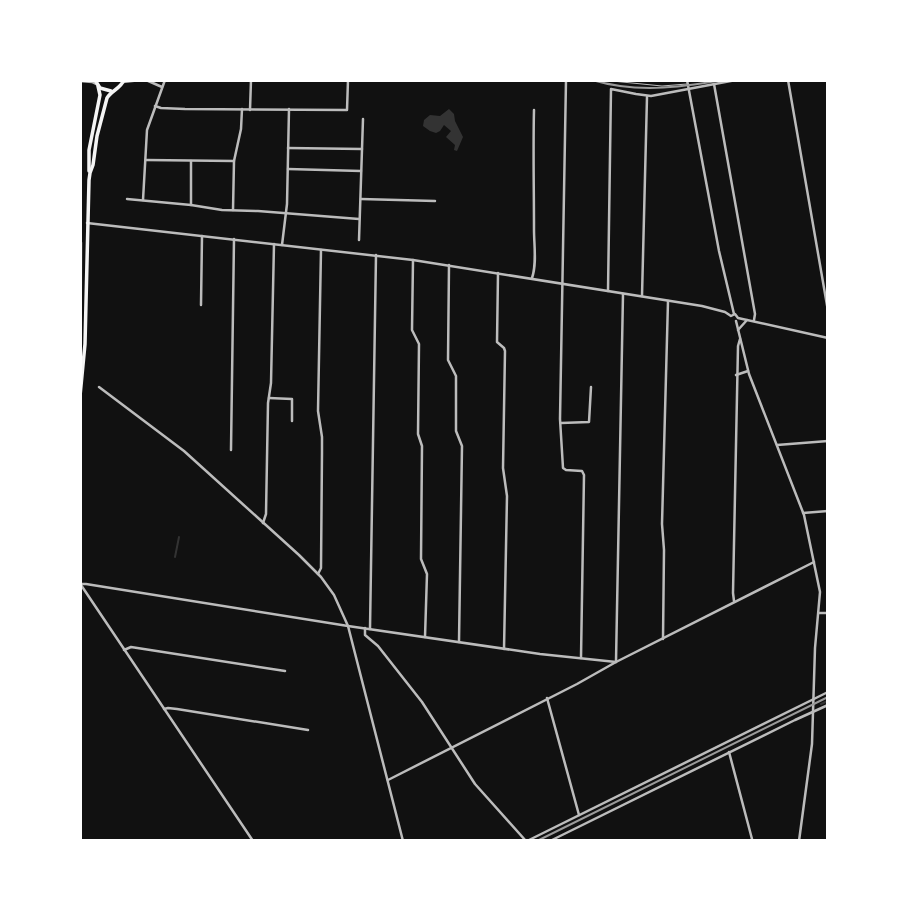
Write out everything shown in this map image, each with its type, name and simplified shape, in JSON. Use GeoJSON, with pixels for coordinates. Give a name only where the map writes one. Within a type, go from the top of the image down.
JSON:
{"type":"FeatureCollection","features":[{"type":"Feature","properties":{"kind":"main road"},"geometry":{"type":"LineString","coordinates":[[90,173],[105,104],[108,96],[124,81]]}},
{"type":"Feature","properties":{"kind":"main road"},"geometry":{"type":"LineString","coordinates":[[96,84],[105,91],[113,91]]}},
{"type":"Feature","properties":{"kind":"main road"},"geometry":{"type":"LineString","coordinates":[[80,396],[85,344],[90,173],[88,164],[100,95],[96,84]]}},
{"type":"Feature","properties":{"kind":"street"},"geometry":{"type":"LineString","coordinates":[[124,81],[144,80],[162,87]]}},
{"type":"Feature","properties":{"kind":"street"},"geometry":{"type":"LineString","coordinates":[[143,200],[147,130],[165,80]]}},
{"type":"Feature","properties":{"kind":"street"},"geometry":{"type":"LineString","coordinates":[[250,110],[251,80]]}},
{"type":"Feature","properties":{"kind":"street"},"geometry":{"type":"LineString","coordinates":[[155,106],[347,110],[348,80]]}},
{"type":"Feature","properties":{"kind":"street"},"geometry":{"type":"LineString","coordinates":[[566,80],[561,423],[563,467],[567,470],[582,471],[584,474],[581,658]]}},
{"type":"Feature","properties":{"kind":"street"},"geometry":{"type":"LineString","coordinates":[[608,291],[611,89],[647,96],[736,80]]}},
{"type":"Feature","properties":{"kind":"street"},"geometry":{"type":"LineString","coordinates":[[788,80],[828,311]]}},
{"type":"Feature","properties":{"kind":"street"},"geometry":{"type":"LineString","coordinates":[[80,81],[96,84]]}},
{"type":"Feature","properties":{"kind":"street"},"geometry":{"type":"LineString","coordinates":[[687,82],[731,320],[754,320],[828,338]]}},
{"type":"Feature","properties":{"kind":"street"},"geometry":{"type":"LineString","coordinates":[[715,84],[754,320]]}},
{"type":"Feature","properties":{"kind":"street"},"geometry":{"type":"LineString","coordinates":[[642,296],[647,96]]}},
{"type":"Feature","properties":{"kind":"street"},"geometry":{"type":"LineString","coordinates":[[233,210],[234,162],[242,109]]}},
{"type":"Feature","properties":{"kind":"street"},"geometry":{"type":"LineString","coordinates":[[282,245],[286,214],[289,109]]}},
{"type":"Feature","properties":{"kind":"street"},"geometry":{"type":"LineString","coordinates":[[532,278],[534,110]]}},
{"type":"Feature","properties":{"kind":"street"},"geometry":{"type":"LineString","coordinates":[[359,240],[363,119]]}},
{"type":"Feature","properties":{"kind":"street"},"geometry":{"type":"LineString","coordinates":[[288,148],[362,149]]}},
{"type":"Feature","properties":{"kind":"street"},"geometry":{"type":"LineString","coordinates":[[145,160],[234,162]]}},
{"type":"Feature","properties":{"kind":"street"},"geometry":{"type":"LineString","coordinates":[[191,161],[191,205]]}},
{"type":"Feature","properties":{"kind":"street"},"geometry":{"type":"LineString","coordinates":[[288,169],[361,171]]}},
{"type":"Feature","properties":{"kind":"street"},"geometry":{"type":"LineString","coordinates":[[360,198],[435,201]]}},
{"type":"Feature","properties":{"kind":"street"},"geometry":{"type":"LineString","coordinates":[[127,199],[222,210],[359,219]]}},
{"type":"Feature","properties":{"kind":"street"},"geometry":{"type":"LineString","coordinates":[[87,223],[449,265],[667,300],[732,315],[737,320],[748,371],[803,513],[820,593],[815,648],[813,744],[799,841]]}},
{"type":"Feature","properties":{"kind":"street"},"geometry":{"type":"LineString","coordinates":[[201,305],[202,236]]}},
{"type":"Feature","properties":{"kind":"street"},"geometry":{"type":"LineString","coordinates":[[231,450],[233,239]]}},
{"type":"Feature","properties":{"kind":"street"},"geometry":{"type":"LineString","coordinates":[[263,523],[266,514],[274,244]]}},
{"type":"Feature","properties":{"kind":"street"},"geometry":{"type":"LineString","coordinates":[[318,573],[321,566],[322,439],[318,415],[321,249]]}},
{"type":"Feature","properties":{"kind":"street"},"geometry":{"type":"LineString","coordinates":[[370,629],[376,255]]}},
{"type":"Feature","properties":{"kind":"street"},"geometry":{"type":"LineString","coordinates":[[413,260],[412,330],[419,343],[418,435],[422,446],[421,559],[427,574],[425,637]]}},
{"type":"Feature","properties":{"kind":"street"},"geometry":{"type":"LineString","coordinates":[[449,265],[448,360],[456,374],[456,431],[462,445],[459,642]]}},
{"type":"Feature","properties":{"kind":"street"},"geometry":{"type":"LineString","coordinates":[[498,273],[497,342],[505,351],[503,465],[507,494],[504,649]]}},
{"type":"Feature","properties":{"kind":"street"},"geometry":{"type":"LineString","coordinates":[[616,662],[623,293]]}},
{"type":"Feature","properties":{"kind":"street"},"geometry":{"type":"LineString","coordinates":[[663,639],[662,524],[667,300]]}},
{"type":"Feature","properties":{"kind":"street"},"geometry":{"type":"LineString","coordinates":[[738,330],[748,319]]}},
{"type":"Feature","properties":{"kind":"street"},"geometry":{"type":"LineString","coordinates":[[735,602],[736,375],[740,339]]}},
{"type":"Feature","properties":{"kind":"street"},"geometry":{"type":"LineString","coordinates":[[736,375],[748,371]]}},
{"type":"Feature","properties":{"kind":"street"},"geometry":{"type":"LineString","coordinates":[[99,387],[181,449],[318,573],[337,599],[348,626],[403,841]]}},
{"type":"Feature","properties":{"kind":"street"},"geometry":{"type":"LineString","coordinates":[[561,423],[589,422],[591,387]]}},
{"type":"Feature","properties":{"kind":"street"},"geometry":{"type":"LineString","coordinates":[[269,398],[292,399],[292,421]]}},
{"type":"Feature","properties":{"kind":"street"},"geometry":{"type":"LineString","coordinates":[[777,445],[828,441]]}},
{"type":"Feature","properties":{"kind":"street"},"geometry":{"type":"LineString","coordinates":[[803,513],[828,511]]}},
{"type":"Feature","properties":{"kind":"street"},"geometry":{"type":"LineString","coordinates":[[388,780],[814,562]]}},
{"type":"Feature","properties":{"kind":"street"},"geometry":{"type":"LineString","coordinates":[[81,584],[504,649],[616,662]]}},
{"type":"Feature","properties":{"kind":"street"},"geometry":{"type":"LineString","coordinates":[[81,584],[253,841]]}},
{"type":"Feature","properties":{"kind":"street"},"geometry":{"type":"LineString","coordinates":[[819,613],[828,613]]}},
{"type":"Feature","properties":{"kind":"street"},"geometry":{"type":"LineString","coordinates":[[365,628],[365,635],[378,646],[416,695],[475,784],[526,841],[828,692]]}},
{"type":"Feature","properties":{"kind":"street"},"geometry":{"type":"LineString","coordinates":[[124,650],[131,647],[285,671]]}},
{"type":"Feature","properties":{"kind":"street"},"geometry":{"type":"LineString","coordinates":[[547,698],[579,815]]}},
{"type":"Feature","properties":{"kind":"street"},"geometry":{"type":"LineString","coordinates":[[550,841],[828,705]]}},
{"type":"Feature","properties":{"kind":"street"},"geometry":{"type":"LineString","coordinates":[[164,709],[308,730]]}},
{"type":"Feature","properties":{"kind":"street"},"geometry":{"type":"LineString","coordinates":[[729,752],[752,839]]}},
{"type":"Feature","properties":{"kind":"lane"},"geometry":{"type":"LineString","coordinates":[[602,80],[657,86],[687,82]]}},
{"type":"Feature","properties":{"kind":"shaded area"},"geometry":{"type":"Polygon","coordinates":[[[449,109],[454,114],[463,137],[457,151],[454,150],[455,145],[446,137],[451,131],[444,125],[436,133],[423,126],[424,120],[430,115],[440,116],[449,109]]]}},
{"type":"Feature","properties":{"kind":"waterway"},"geometry":{"type":"LineString","coordinates":[[80,347],[82,243]]}},
{"type":"Feature","properties":{"kind":"waterway"},"geometry":{"type":"LineString","coordinates":[[175,557],[179,537]]}},
{"type":"Feature","properties":{"kind":"waterway"},"geometry":{"type":"LineString","coordinates":[[821,704],[828,701]]}},
{"type":"Feature","properties":{"kind":"railway"},"geometry":{"type":"LineString","coordinates":[[592,80],[641,88],[722,80]]}},
{"type":"Feature","properties":{"kind":"railway"},"geometry":{"type":"LineString","coordinates":[[537,841],[828,697]]}}]}
